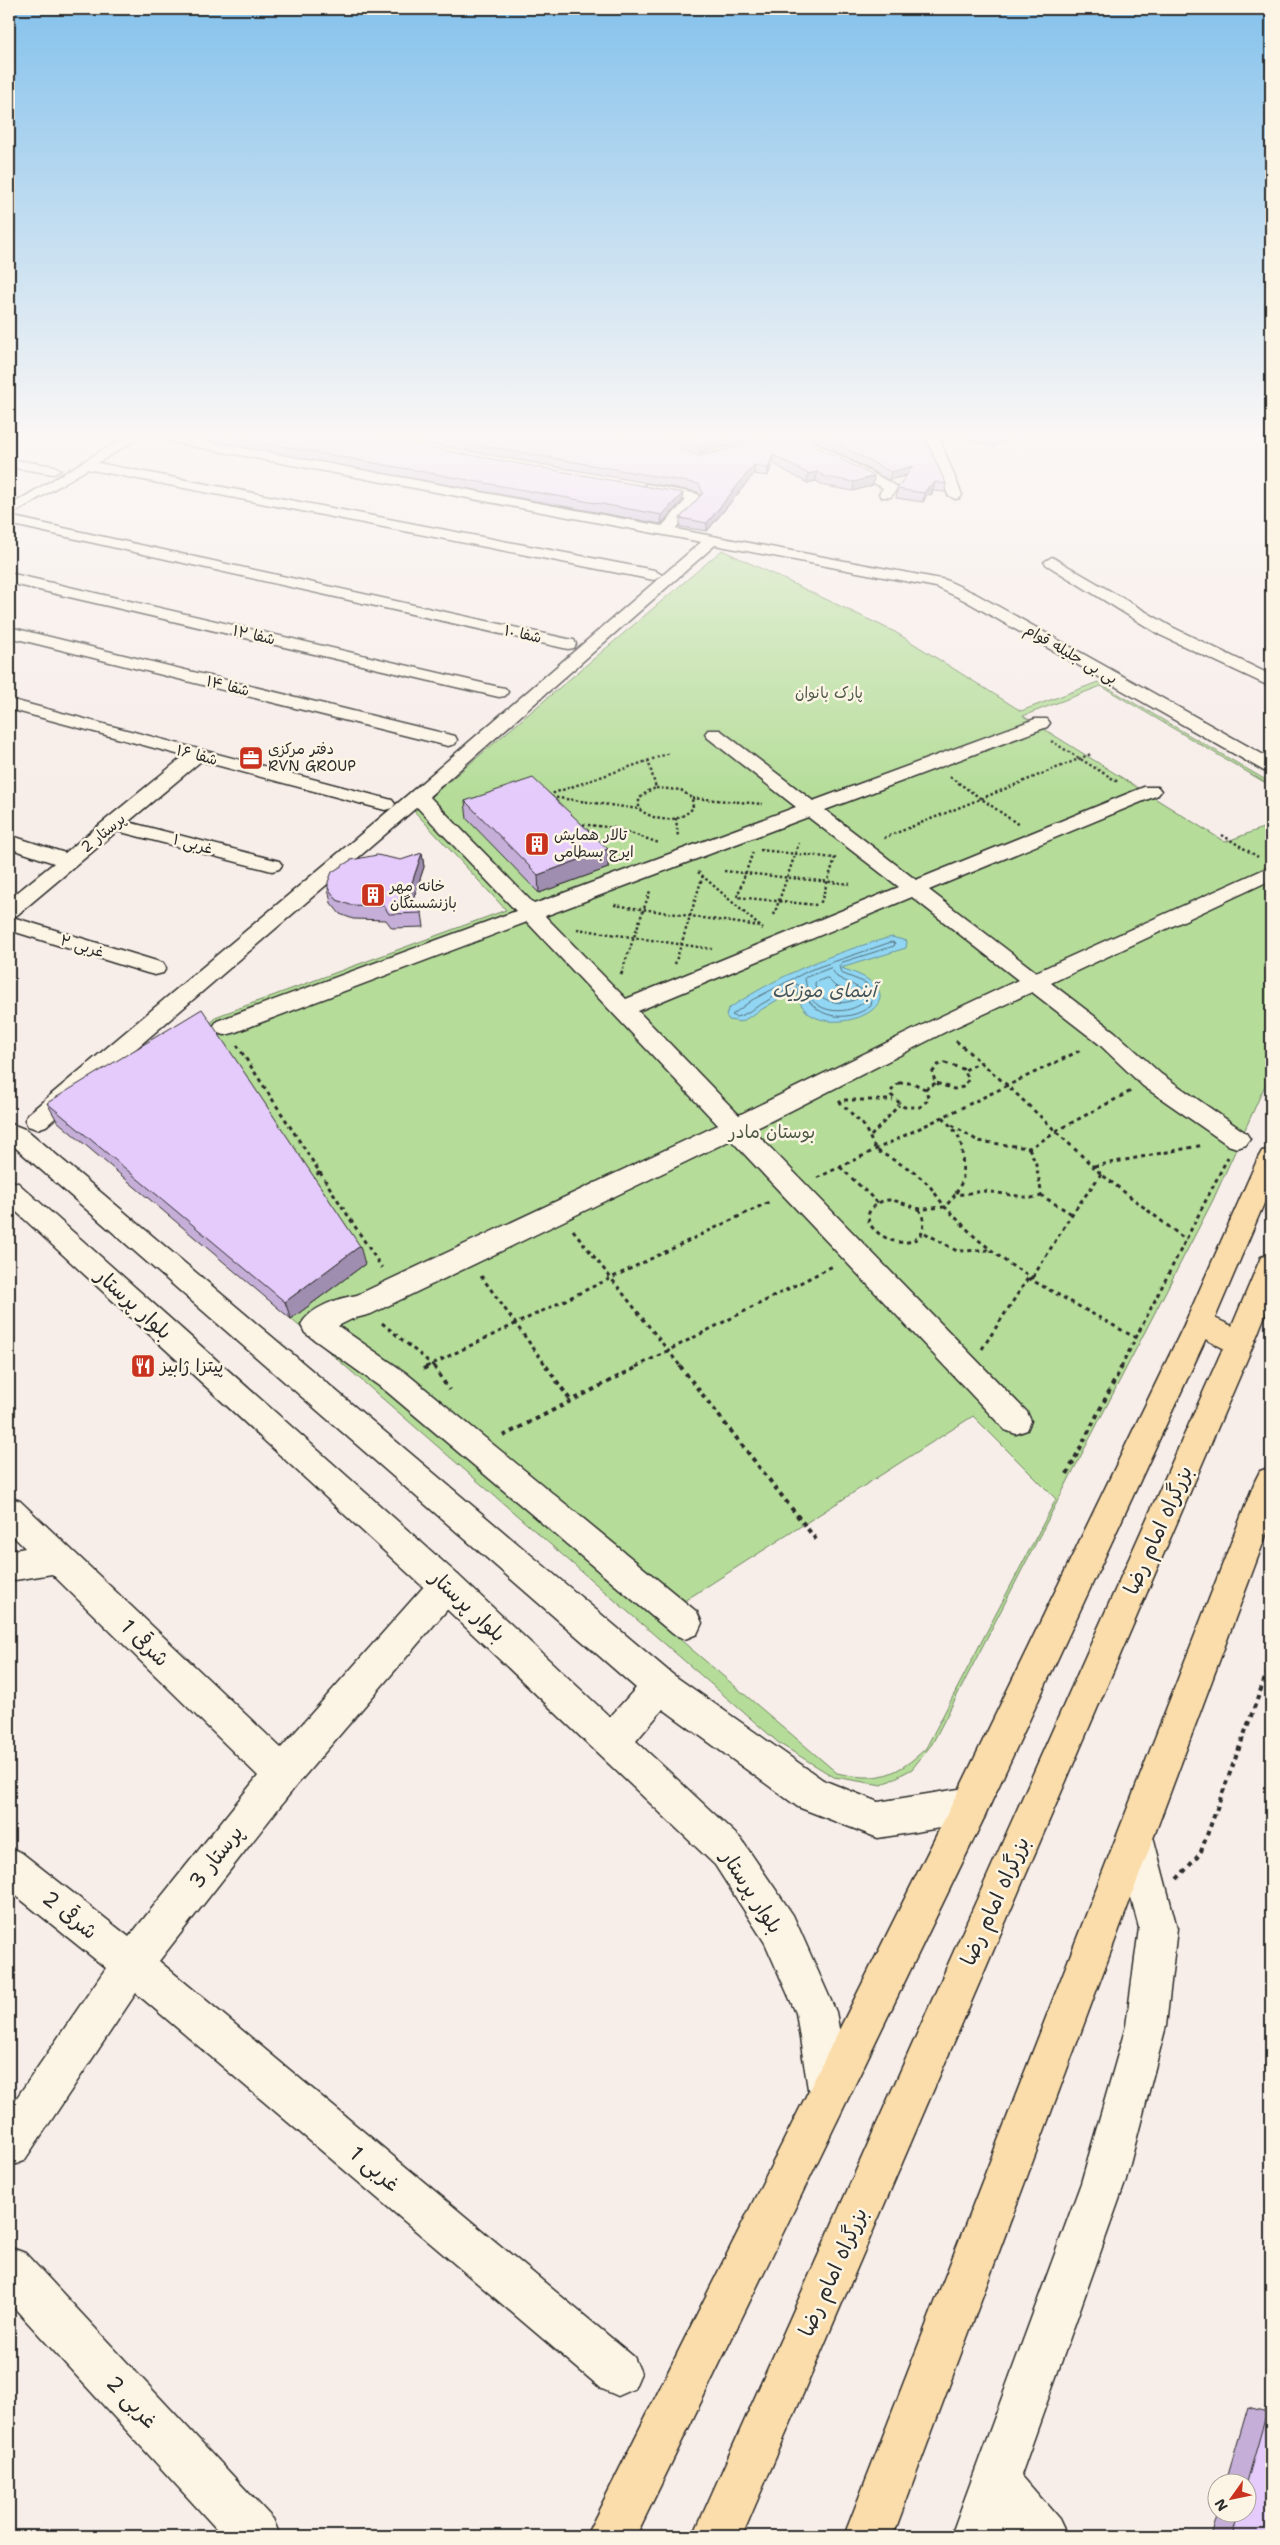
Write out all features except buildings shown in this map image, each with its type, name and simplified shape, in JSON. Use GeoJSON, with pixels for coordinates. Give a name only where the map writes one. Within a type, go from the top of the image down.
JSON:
{"type":"FeatureCollection","features":[{"type":"Feature","properties":{"kind":"main road"},"geometry":{"type":"LineString","coordinates":[[610,2536],[829,2089],[971,1806],[1199,1323],[1271,1158]]}},
{"type":"Feature","properties":{"kind":"main road","name":"بزرگراه امام رضا"},"geometry":{"type":"LineString","coordinates":[[717,2536],[1240,1342],[1271,1265]]}},
{"type":"Feature","properties":{"kind":"main road"},"geometry":{"type":"LineString","coordinates":[[1199,1323],[1240,1342]]}},
{"type":"Feature","properties":{"kind":"main road"},"geometry":{"type":"LineString","coordinates":[[868,2536],[1271,1481]]}},
{"type":"Feature","properties":{"kind":"street","name":"شفا ۱۰"},"geometry":{"type":"LineString","coordinates":[[175,557],[568,644]]}},
{"type":"Feature","properties":{"kind":"street"},"geometry":{"type":"LineString","coordinates":[[560,557],[654,575]]}},
{"type":"Feature","properties":{"kind":"street"},"geometry":{"type":"LineString","coordinates":[[37,1120],[418,796],[693,557]]}},
{"type":"Feature","properties":{"kind":"street","name":"بی بی جلیله قوام"},"geometry":{"type":"LineString","coordinates":[[799,557],[940,584],[979,602],[1271,768]]}},
{"type":"Feature","properties":{"kind":"street"},"geometry":{"type":"LineString","coordinates":[[1052,562],[1166,630],[1271,682]]}},
{"type":"Feature","properties":{"kind":"street","name":"شفا ۱۲"},"geometry":{"type":"LineString","coordinates":[[9,578],[499,692]]}},
{"type":"Feature","properties":{"kind":"street","name":"شفا ۱۴"},"geometry":{"type":"LineString","coordinates":[[9,632],[448,740]]}},
{"type":"Feature","properties":{"kind":"street","name":"شفا ۱۶"},"geometry":{"type":"LineString","coordinates":[[9,704],[385,804]]}},
{"type":"Feature","properties":{"kind":"street"},"geometry":{"type":"LineString","coordinates":[[225,1027],[535,918],[569,899],[1035,725]]}},
{"type":"Feature","properties":{"kind":"street"},"geometry":{"type":"LineString","coordinates":[[714,734],[1107,1038],[1152,1080],[1237,1139]]}},
{"type":"Feature","properties":{"kind":"street","name":"پرستار 2"},"geometry":{"type":"LineString","coordinates":[[9,910],[197,755]]}},
{"type":"Feature","properties":{"kind":"street"},"geometry":{"type":"LineString","coordinates":[[617,1004],[666,991],[1145,794]]}},
{"type":"Feature","properties":{"kind":"street"},"geometry":{"type":"LineString","coordinates":[[418,796],[1016,1421]]}},
{"type":"Feature","properties":{"kind":"street","name":"۱ غربی"},"geometry":{"type":"LineString","coordinates":[[114,824],[272,865]]}},
{"type":"Feature","properties":{"kind":"street"},"geometry":{"type":"LineString","coordinates":[[9,841],[69,861]]}},
{"type":"Feature","properties":{"kind":"street"},"geometry":{"type":"LineString","coordinates":[[685,1623],[396,1382],[315,1325],[347,1308],[361,1306],[465,1254],[735,1127],[939,1026],[1035,982],[1267,866]]}},
{"type":"Feature","properties":{"kind":"street","name":"۲ غربی"},"geometry":{"type":"LineString","coordinates":[[9,923],[155,968]]}},
{"type":"Feature","properties":{"kind":"street"},"geometry":{"type":"LineString","coordinates":[[9,1132],[18,1136],[660,1686],[811,1794],[878,1820],[971,1806]]}},
{"type":"Feature","properties":{"kind":"street","name":"بلوار پرستار"},"geometry":{"type":"LineString","coordinates":[[9,1190],[446,1586],[613,1741],[728,1852],[778,1930],[816,2012],[829,2089]]}},
{"type":"Feature","properties":{"kind":"street","name":"شرقی 1"},"geometry":{"type":"LineString","coordinates":[[9,1511],[282,1774]]}},
{"type":"Feature","properties":{"kind":"street"},"geometry":{"type":"LineString","coordinates":[[9,1566],[57,1558]]}},
{"type":"Feature","properties":{"kind":"street","name":"پرستار 3"},"geometry":{"type":"LineString","coordinates":[[9,2146],[132,1964],[282,1774],[446,1586]]}},
{"type":"Feature","properties":{"kind":"street"},"geometry":{"type":"LineString","coordinates":[[613,1741],[660,1686]]}},
{"type":"Feature","properties":{"kind":"street"},"geometry":{"type":"LineString","coordinates":[[975,2536],[1103,2183],[1146,2026],[1158,1928],[1134,1840]]}},
{"type":"Feature","properties":{"kind":"street","name":"شرقی 2"},"geometry":{"type":"LineString","coordinates":[[9,1866],[132,1964]]}},
{"type":"Feature","properties":{"kind":"street","name":"غربی 1"},"geometry":{"type":"LineString","coordinates":[[132,1964],[618,2373]]}},
{"type":"Feature","properties":{"kind":"street","name":"غربی 2"},"geometry":{"type":"LineString","coordinates":[[9,2268],[256,2536]]}},
{"type":"Feature","properties":{"kind":"street"},"geometry":{"type":"LineString","coordinates":[[994,2480],[1042,2536]]}},
{"type":"Feature","properties":{"kind":"path"},"geometry":{"type":"LineString","coordinates":[[1035,725],[1080,758],[1145,794]]}},
{"type":"Feature","properties":{"kind":"path"},"geometry":{"type":"LineString","coordinates":[[670,753],[545,796],[639,808],[650,816],[676,818],[684,816],[693,808],[692,798]]}},
{"type":"Feature","properties":{"kind":"path"},"geometry":{"type":"LineString","coordinates":[[737,897],[754,850],[835,858],[1091,754]]}},
{"type":"Feature","properties":{"kind":"path"},"geometry":{"type":"LineString","coordinates":[[648,760],[656,788]]}},
{"type":"Feature","properties":{"kind":"path"},"geometry":{"type":"LineString","coordinates":[[931,764],[1038,838]]}},
{"type":"Feature","properties":{"kind":"path"},"geometry":{"type":"LineString","coordinates":[[639,808],[638,799],[648,791],[656,788],[673,788],[681,790],[692,798],[811,808]]}},
{"type":"Feature","properties":{"kind":"path"},"geometry":{"type":"LineString","coordinates":[[577,824],[601,825],[631,832],[658,842],[681,857],[703,875],[780,944]]}},
{"type":"Feature","properties":{"kind":"path"},"geometry":{"type":"LineString","coordinates":[[1222,835],[1267,866]]}},
{"type":"Feature","properties":{"kind":"path"},"geometry":{"type":"LineString","coordinates":[[774,914],[799,843]]}},
{"type":"Feature","properties":{"kind":"path"},"geometry":{"type":"LineString","coordinates":[[730,900],[737,897],[820,905],[835,858]]}},
{"type":"Feature","properties":{"kind":"path"},"geometry":{"type":"LineString","coordinates":[[617,1004],[634,937],[659,865]]}},
{"type":"Feature","properties":{"kind":"path"},"geometry":{"type":"LineString","coordinates":[[724,871],[850,884]]}},
{"type":"Feature","properties":{"kind":"path"},"geometry":{"type":"LineString","coordinates":[[666,991],[703,875]]}},
{"type":"Feature","properties":{"kind":"path"},"geometry":{"type":"LineString","coordinates":[[569,899],[760,926]]}},
{"type":"Feature","properties":{"kind":"path"},"geometry":{"type":"LineString","coordinates":[[535,918],[634,937],[754,955]]}},
{"type":"Feature","properties":{"kind":"path"},"geometry":{"type":"LineString","coordinates":[[939,1026],[1008,1086],[1101,1174],[1186,1240]]}},
{"type":"Feature","properties":{"kind":"path"},"geometry":{"type":"LineString","coordinates":[[225,1027],[396,1289]]}},
{"type":"Feature","properties":{"kind":"path"},"geometry":{"type":"LineString","coordinates":[[396,1382],[1107,1038]]}},
{"type":"Feature","properties":{"kind":"path"},"geometry":{"type":"LineString","coordinates":[[965,1070],[981,1062]]}},
{"type":"Feature","properties":{"kind":"path"},"geometry":{"type":"LineString","coordinates":[[952,1064],[965,1070],[969,1079],[963,1087],[949,1089],[936,1083],[932,1073],[938,1065],[952,1064]]}},
{"type":"Feature","properties":{"kind":"path"},"geometry":{"type":"LineString","coordinates":[[952,1125],[978,1141],[1029,1148],[1152,1080]]}},
{"type":"Feature","properties":{"kind":"path"},"geometry":{"type":"LineString","coordinates":[[925,1088],[929,1099],[921,1107],[906,1108],[893,1100],[891,1091],[899,1083],[913,1083],[925,1088],[936,1083]]}},
{"type":"Feature","properties":{"kind":"path"},"geometry":{"type":"LineString","coordinates":[[893,1100],[838,1100],[857,1116],[871,1136],[876,1150],[913,1171],[929,1185],[945,1207],[990,1250],[1031,1278],[1136,1338]]}},
{"type":"Feature","properties":{"kind":"path"},"geometry":{"type":"LineString","coordinates":[[871,1136],[899,1105]]}},
{"type":"Feature","properties":{"kind":"path"},"geometry":{"type":"LineString","coordinates":[[919,1209],[945,1207],[963,1180],[961,1170],[964,1150],[960,1136],[944,1117]]}},
{"type":"Feature","properties":{"kind":"path"},"geometry":{"type":"LineString","coordinates":[[1094,1166],[1237,1139]]}},
{"type":"Feature","properties":{"kind":"path"},"geometry":{"type":"LineString","coordinates":[[1067,1474],[1237,1139]]}},
{"type":"Feature","properties":{"kind":"path"},"geometry":{"type":"LineString","coordinates":[[1029,1148],[1036,1164],[1042,1196]]}},
{"type":"Feature","properties":{"kind":"path"},"geometry":{"type":"LineString","coordinates":[[840,1167],[878,1203]]}},
{"type":"Feature","properties":{"kind":"path"},"geometry":{"type":"LineString","coordinates":[[309,1179],[320,1172]]}},
{"type":"Feature","properties":{"kind":"path"},"geometry":{"type":"LineString","coordinates":[[968,1370],[1072,1214],[1101,1174]]}},
{"type":"Feature","properties":{"kind":"path"},"geometry":{"type":"LineString","coordinates":[[954,1195],[985,1190],[1031,1198],[1042,1196],[1072,1214]]}},
{"type":"Feature","properties":{"kind":"path"},"geometry":{"type":"LineString","coordinates":[[888,1200],[899,1200],[919,1209],[925,1216],[927,1225],[924,1233],[918,1240],[908,1243],[885,1240],[870,1226],[869,1217],[872,1209],[878,1203],[888,1200]]}},
{"type":"Feature","properties":{"kind":"path"},"geometry":{"type":"LineString","coordinates":[[558,1211],[818,1542]]}},
{"type":"Feature","properties":{"kind":"path"},"geometry":{"type":"LineString","coordinates":[[924,1233],[957,1251],[990,1250]]}},
{"type":"Feature","properties":{"kind":"path"},"geometry":{"type":"LineString","coordinates":[[465,1254],[571,1401]]}},
{"type":"Feature","properties":{"kind":"path"},"geometry":{"type":"LineString","coordinates":[[476,1450],[856,1254]]}},
{"type":"Feature","properties":{"kind":"path"},"geometry":{"type":"LineString","coordinates":[[361,1306],[433,1364],[454,1396]]}},
{"type":"Feature","properties":{"kind":"path"},"geometry":{"type":"LineString","coordinates":[[1152,1908],[1200,1854],[1271,1662]]}},
{"type":"Feature","properties":{"kind":"green space","name":"بوستان مادر"},"geometry":{"type":"Polygon","coordinates":[[[714,557],[736,557],[895,632],[1021,711],[1098,682],[1271,783],[1271,786],[1101,686],[1023,716],[1225,842],[1271,825],[1271,1072],[1213,1200],[932,1744],[912,1769],[882,1785],[834,1777],[780,1744],[291,1319],[364,1264],[209,1027],[215,1017],[506,910],[414,811],[714,557]],[[973,1416],[656,1619],[837,1773],[864,1777],[885,1775],[905,1765],[926,1748],[1056,1499],[973,1416]]]}},
{"type":"Feature","properties":{"kind":"water","name":"آبنمای موزیک"},"geometry":{"type":"Polygon","coordinates":[[[892,937],[907,941],[906,948],[841,968],[870,981],[880,995],[875,1007],[860,1017],[840,1021],[820,1019],[804,1009],[797,988],[741,1022],[729,1020],[726,1016],[728,1009],[787,975],[828,957],[892,937]]]}},
{"type":"Feature","properties":{"kind":"place","name":"دفتر مرکزی RVN GROUP"},"geometry":{"type":"Point","coordinates":[251,758]}},
{"type":"Feature","properties":{"kind":"place","name":"تالار همایش ایرج بسطامی"},"geometry":{"type":"Point","coordinates":[537,844]}},
{"type":"Feature","properties":{"kind":"place","name":"خانه مهر بازنشستگان"},"geometry":{"type":"Point","coordinates":[373,895]}},
{"type":"Feature","properties":{"kind":"place","name":"پیتزا ژابیز"},"geometry":{"type":"Point","coordinates":[143,1366]}},
{"type":"Feature","properties":{"kind":"park label","name":"پارک بانوان"},"geometry":{"type":"Point","coordinates":[829,693]}}]}
